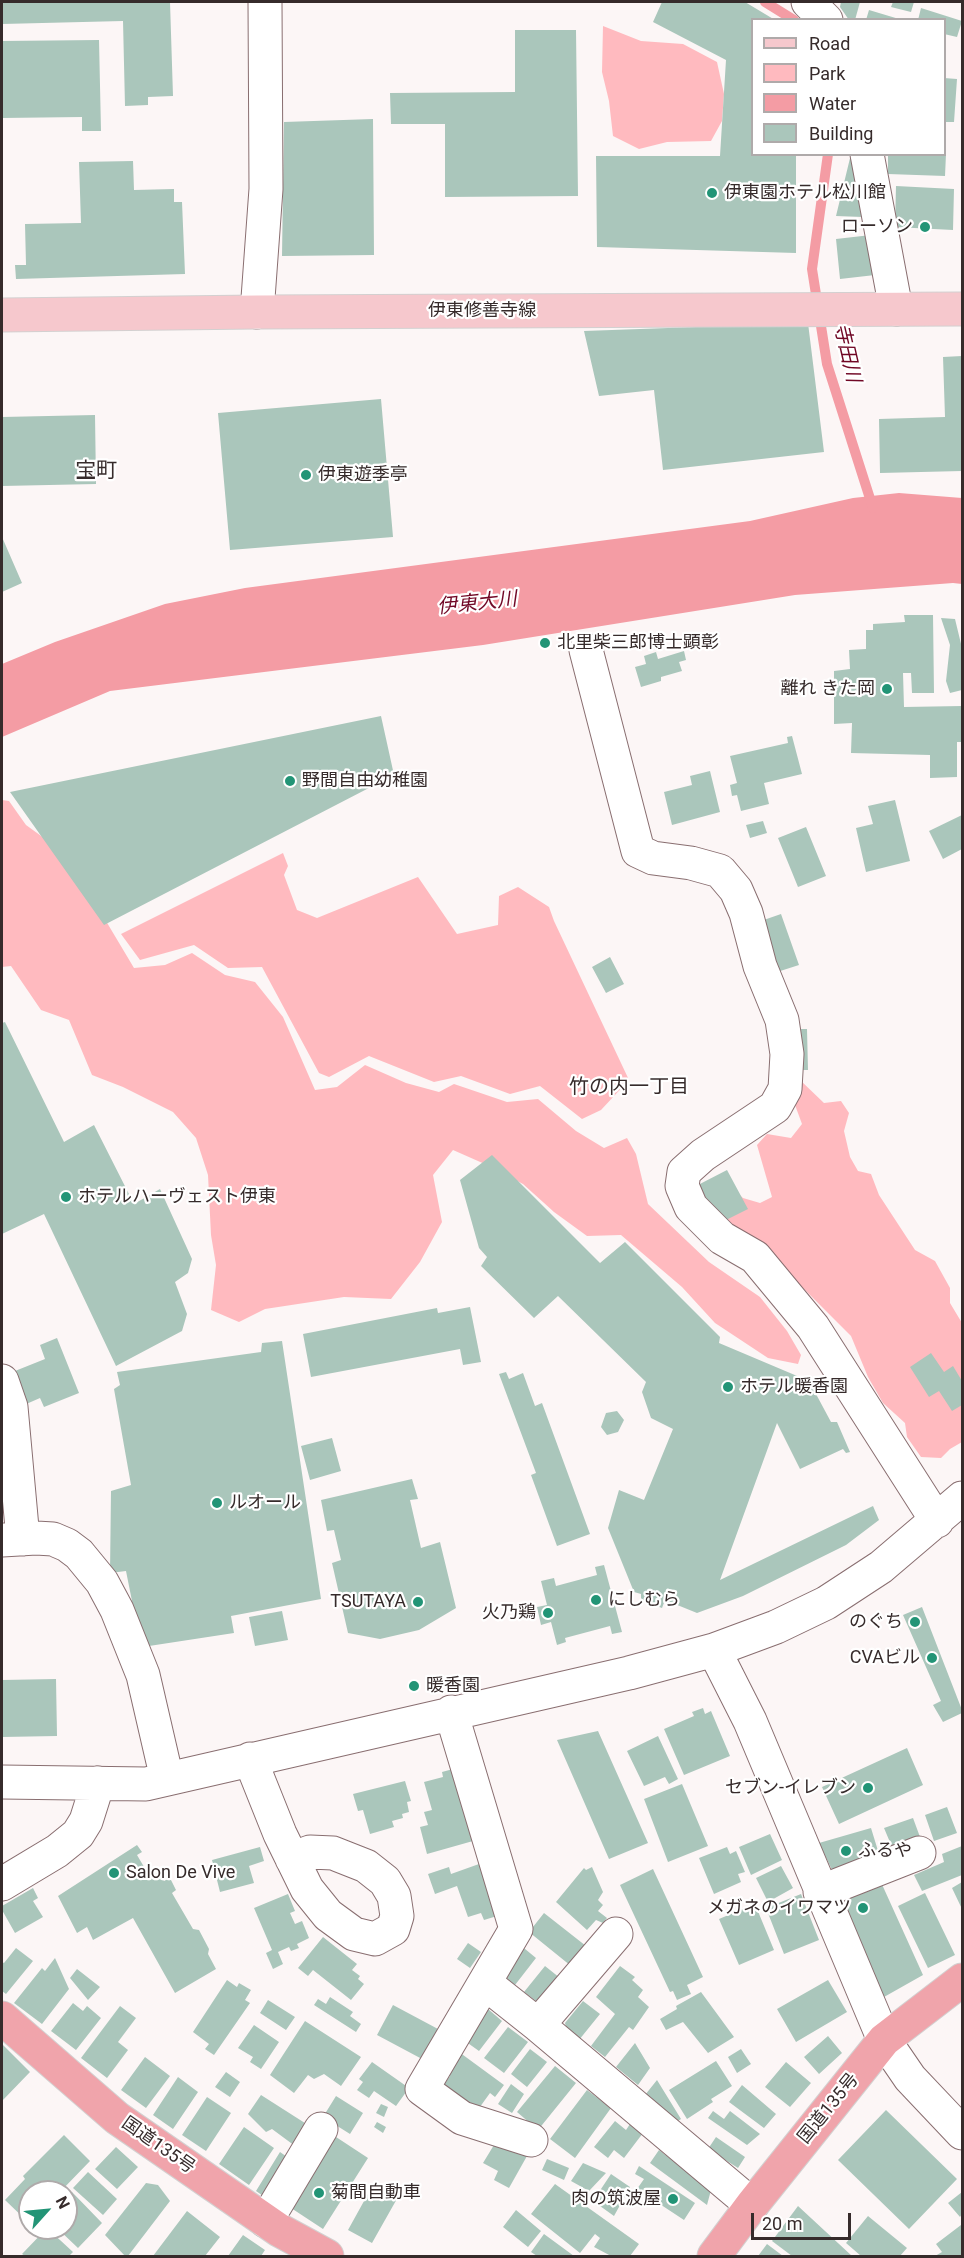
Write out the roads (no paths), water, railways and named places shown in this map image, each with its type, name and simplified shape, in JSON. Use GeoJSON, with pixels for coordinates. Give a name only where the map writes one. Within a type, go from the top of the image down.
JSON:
{"type":"FeatureCollection","features":[{"type":"Feature","properties":{"kind":"highway","name":"国道135号"},"geometry":{"type":"LineString","coordinates":[[714,2256],[884,2040],[963,1980]]}},
{"type":"Feature","properties":{"kind":"highway","name":"国道135号"},"geometry":{"type":"LineString","coordinates":[[2,2018],[117,2118],[266,2221],[327,2256]]}},
{"type":"Feature","properties":{"kind":"main road","name":"伊東修善寺線"},"geometry":{"type":"LineString","coordinates":[[2,315],[963,309]]}},
{"type":"Feature","properties":{"kind":"street"},"geometry":{"type":"LineString","coordinates":[[257,312],[266,189],[265,2]]}},
{"type":"Feature","properties":{"kind":"street"},"geometry":{"type":"LineString","coordinates":[[808,2],[824,18]]}},
{"type":"Feature","properties":{"kind":"street"},"geometry":{"type":"LineString","coordinates":[[867,156],[896,309]]}},
{"type":"Feature","properties":{"kind":"street"},"geometry":{"type":"LineString","coordinates":[[586,650],[638,851],[653,858],[691,863],[720,871],[736,890],[746,913],[760,966],[782,1020],[787,1054],[785,1089],[774,1107],[703,1155],[684,1172],[682,1186],[691,1207],[722,1238],[755,1257],[806,1319],[937,1521]]}},
{"type":"Feature","properties":{"kind":"street"},"geometry":{"type":"LineString","coordinates":[[2,1381],[11,1407],[12,1540],[53,1539],[67,1545],[79,1554],[102,1582],[117,1610],[143,1675],[167,1779]]}},
{"type":"Feature","properties":{"kind":"street"},"geometry":{"type":"LineString","coordinates":[[2,1782],[146,1784],[618,1675],[714,1650],[776,1627],[826,1603],[881,1567],[963,1498]]}},
{"type":"Feature","properties":{"kind":"street"},"geometry":{"type":"LineString","coordinates":[[714,1650],[750,1721],[884,2040],[910,2078],[963,2133]]}},
{"type":"Feature","properties":{"kind":"street"},"geometry":{"type":"LineString","coordinates":[[451,1712],[516,1929],[422,2089],[462,2118],[531,2140]]}},
{"type":"Feature","properties":{"kind":"street"},"geometry":{"type":"LineString","coordinates":[[250,1759],[292,1858]]}},
{"type":"Feature","properties":{"kind":"street"},"geometry":{"type":"LineString","coordinates":[[2,1884],[57,1851],[78,1834],[86,1821],[98,1783]]}},
{"type":"Feature","properties":{"kind":"street"},"geometry":{"type":"LineString","coordinates":[[820,1892],[919,1853]]}},
{"type":"Feature","properties":{"kind":"street"},"geometry":{"type":"LineString","coordinates":[[538,2025],[616,1934]]}},
{"type":"Feature","properties":{"kind":"street"},"geometry":{"type":"LineString","coordinates":[[485,1983],[752,2205]]}},
{"type":"Feature","properties":{"kind":"street"},"geometry":{"type":"LineString","coordinates":[[266,2221],[321,2129]]}},
{"type":"Feature","properties":{"kind":"water","name":"伊東大川"},"geometry":{"type":"Polygon","coordinates":[[[899,493],[962,498],[962,584],[795,595],[483,645],[110,691],[2,737],[2,664],[55,642],[165,604],[245,588],[750,521],[853,498],[899,493]]]}},
{"type":"Feature","properties":{"kind":"waterway","name":"寺田川"},"geometry":{"type":"LineString","coordinates":[[765,2],[791,18]]}},
{"type":"Feature","properties":{"kind":"waterway","name":"寺田川"},"geometry":{"type":"LineString","coordinates":[[828,156],[812,269],[827,364],[873,508]]}},
{"type":"Feature","properties":{"kind":"place","name":"伊東園ホテル松川館"},"geometry":{"type":"Point","coordinates":[712,193]}},
{"type":"Feature","properties":{"kind":"place","name":"ローソン"},"geometry":{"type":"Point","coordinates":[925,227]}},
{"type":"Feature","properties":{"kind":"place","name":"伊東遊季亭"},"geometry":{"type":"Point","coordinates":[306,475]}},
{"type":"Feature","properties":{"kind":"place","name":"北里柴三郎博士顕彰"},"geometry":{"type":"Point","coordinates":[545,643]}},
{"type":"Feature","properties":{"kind":"place","name":"離れ きた岡"},"geometry":{"type":"Point","coordinates":[887,689]}},
{"type":"Feature","properties":{"kind":"place","name":"野間自由幼稚園"},"geometry":{"type":"Point","coordinates":[290,781]}},
{"type":"Feature","properties":{"kind":"place","name":"ホテルハーヴェスト伊東"},"geometry":{"type":"Point","coordinates":[66,1197]}},
{"type":"Feature","properties":{"kind":"place","name":"ホテル暖香園"},"geometry":{"type":"Point","coordinates":[728,1387]}},
{"type":"Feature","properties":{"kind":"place","name":"ルオール"},"geometry":{"type":"Point","coordinates":[217,1503]}},
{"type":"Feature","properties":{"kind":"place","name":"にしむら"},"geometry":{"type":"Point","coordinates":[596,1600]}},
{"type":"Feature","properties":{"kind":"place","name":"TSUTAYA"},"geometry":{"type":"Point","coordinates":[418,1602]}},
{"type":"Feature","properties":{"kind":"place","name":"火乃鶏"},"geometry":{"type":"Point","coordinates":[548,1613]}},
{"type":"Feature","properties":{"kind":"place","name":"のぐち"},"geometry":{"type":"Point","coordinates":[915,1622]}},
{"type":"Feature","properties":{"kind":"place","name":"CVAビル"},"geometry":{"type":"Point","coordinates":[932,1658]}},
{"type":"Feature","properties":{"kind":"place","name":"暖香園"},"geometry":{"type":"Point","coordinates":[414,1686]}},
{"type":"Feature","properties":{"kind":"place","name":"セブン-イレブン"},"geometry":{"type":"Point","coordinates":[868,1788]}},
{"type":"Feature","properties":{"kind":"place","name":"ふるや"},"geometry":{"type":"Point","coordinates":[846,1851]}},
{"type":"Feature","properties":{"kind":"place","name":"Salon De Vive"},"geometry":{"type":"Point","coordinates":[114,1873]}},
{"type":"Feature","properties":{"kind":"place","name":"メガネのイワマツ"},"geometry":{"type":"Point","coordinates":[863,1908]}},
{"type":"Feature","properties":{"kind":"place","name":"菊間自動車"},"geometry":{"type":"Point","coordinates":[319,2193]}},
{"type":"Feature","properties":{"kind":"place","name":"肉の筑波屋"},"geometry":{"type":"Point","coordinates":[673,2199]}},
{"type":"Feature","properties":{"kind":"district","name":"宝町"},"geometry":{"type":"Point","coordinates":[96,472]}},
{"type":"Feature","properties":{"kind":"district","name":"竹の内一丁目"},"geometry":{"type":"Point","coordinates":[629,1088]}}]}
